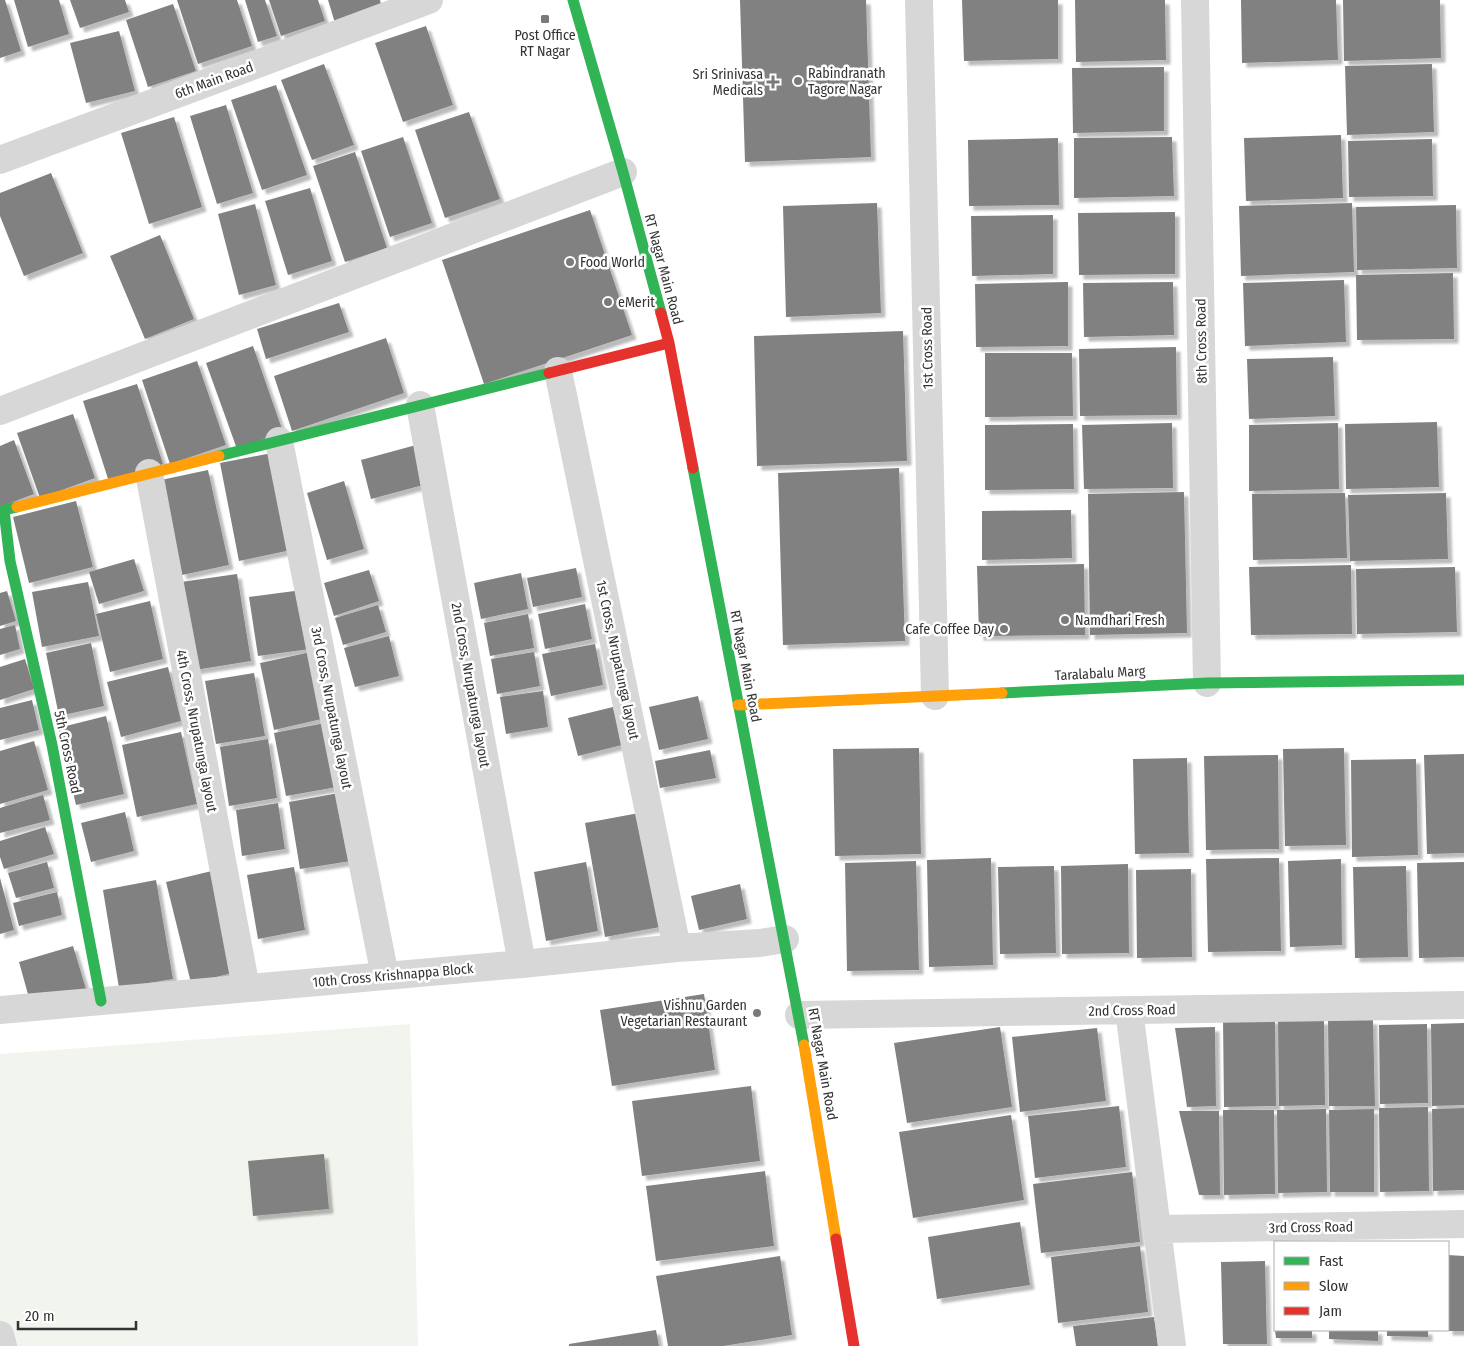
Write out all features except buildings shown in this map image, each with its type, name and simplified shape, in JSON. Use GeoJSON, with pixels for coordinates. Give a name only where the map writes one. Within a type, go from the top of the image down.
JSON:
{"type":"FeatureCollection","features":[{"type":"Feature","properties":{"kind":"street","name":"6th Main Road"},"geometry":{"type":"LineString","coordinates":[[0,160],[429,0]]}},
{"type":"Feature","properties":{"kind":"street","name":"RT Nagar Main Road"},"geometry":{"type":"LineString","coordinates":[[573,0],[623,172],[669,343],[738,705],[800,1015],[854,1346]]}},
{"type":"Feature","properties":{"kind":"street","name":"1st Cross Road"},"geometry":{"type":"LineString","coordinates":[[919,0],[936,696]]}},
{"type":"Feature","properties":{"kind":"street","name":"8th Cross Road"},"geometry":{"type":"LineString","coordinates":[[1194,0],[1207,683]]}},
{"type":"Feature","properties":{"kind":"street"},"geometry":{"type":"LineString","coordinates":[[0,410],[623,172]]}},
{"type":"Feature","properties":{"kind":"street"},"geometry":{"type":"LineString","coordinates":[[149,473],[669,343]]}},
{"type":"Feature","properties":{"kind":"street","name":"1st Cross, Nrupatunga layout"},"geometry":{"type":"LineString","coordinates":[[558,371],[677,948]]}},
{"type":"Feature","properties":{"kind":"street","name":"2nd Cross, Nrupatunga layout"},"geometry":{"type":"LineString","coordinates":[[420,405],[522,964]]}},
{"type":"Feature","properties":{"kind":"street","name":"3rd Cross, Nrupatunga layout"},"geometry":{"type":"LineString","coordinates":[[279,441],[385,976]]}},
{"type":"Feature","properties":{"kind":"street","name":"5th Cross Road"},"geometry":{"type":"LineString","coordinates":[[101,1001],[52,745],[10,561],[4,510],[149,473]]}},
{"type":"Feature","properties":{"kind":"street","name":"4th Cross, Nrupatunga layout"},"geometry":{"type":"LineString","coordinates":[[149,473],[246,988]]}},
{"type":"Feature","properties":{"kind":"street","name":"Taralabalu Marg"},"geometry":{"type":"LineString","coordinates":[[738,705],[1207,683],[1464,680]]}},
{"type":"Feature","properties":{"kind":"street","name":"10th Cross Krishnappa Block"},"geometry":{"type":"LineString","coordinates":[[0,1010],[522,964],[677,948],[760,943],[785,939]]}},
{"type":"Feature","properties":{"kind":"street","name":"2nd Cross Road"},"geometry":{"type":"LineString","coordinates":[[800,1015],[1464,1005]]}},
{"type":"Feature","properties":{"kind":"street"},"geometry":{"type":"LineString","coordinates":[[1129,1010],[1172,1346]]}},
{"type":"Feature","properties":{"kind":"street","name":"3rd Cross Road"},"geometry":{"type":"LineString","coordinates":[[1157,1229],[1464,1224]]}},
{"type":"Feature","properties":{"kind":"street"},"geometry":{"type":"LineString","coordinates":[[0,1335],[3,1346]]}},
{"type":"Feature","properties":{"kind":"shaded area"},"geometry":{"type":"Polygon","coordinates":[[[410,1024],[418,1346],[2,1346],[0,1338],[0,1054],[410,1024]]]}},
{"type":"Feature","properties":{"kind":"traffic: fast"},"geometry":{"type":"LineString","coordinates":[[573,0],[623,172],[661,313]]}},
{"type":"Feature","properties":{"kind":"traffic: fast"},"geometry":{"type":"LineString","coordinates":[[219,456],[549,373]]}},
{"type":"Feature","properties":{"kind":"traffic: fast"},"geometry":{"type":"LineString","coordinates":[[693,468],[804,1045]]}},
{"type":"Feature","properties":{"kind":"traffic: fast"},"geometry":{"type":"LineString","coordinates":[[17,507],[4,510],[10,561],[52,745],[101,1001]]}},
{"type":"Feature","properties":{"kind":"traffic: fast"},"geometry":{"type":"LineString","coordinates":[[1002,693],[1207,683],[1464,680]]}},
{"type":"Feature","properties":{"kind":"traffic: slow"},"geometry":{"type":"LineString","coordinates":[[17,507],[219,456]]}},
{"type":"Feature","properties":{"kind":"traffic: slow"},"geometry":{"type":"LineString","coordinates":[[738,705],[1002,693]]}},
{"type":"Feature","properties":{"kind":"traffic: slow"},"geometry":{"type":"LineString","coordinates":[[804,1045],[836,1239]]}},
{"type":"Feature","properties":{"kind":"traffic: jam"},"geometry":{"type":"LineString","coordinates":[[661,313],[669,343],[693,468]]}},
{"type":"Feature","properties":{"kind":"traffic: jam"},"geometry":{"type":"LineString","coordinates":[[549,373],[669,343]]}},
{"type":"Feature","properties":{"kind":"traffic: jam"},"geometry":{"type":"LineString","coordinates":[[836,1239],[854,1346]]}},
{"type":"Feature","properties":{"kind":"place","name":"Post Office RT Nagar"},"geometry":{"type":"Point","coordinates":[545,19]}},
{"type":"Feature","properties":{"kind":"place","name":"Rabindranath Tagore Nagar"},"geometry":{"type":"Point","coordinates":[798,81]}},
{"type":"Feature","properties":{"kind":"place","name":"Sri Srinivasa Medicals"},"geometry":{"type":"Point","coordinates":[773,82]}},
{"type":"Feature","properties":{"kind":"place","name":"Food World"},"geometry":{"type":"Point","coordinates":[570,262]}},
{"type":"Feature","properties":{"kind":"place","name":"eMerit"},"geometry":{"type":"Point","coordinates":[608,302]}},
{"type":"Feature","properties":{"kind":"place","name":"Namdhari Fresh"},"geometry":{"type":"Point","coordinates":[1065,620]}},
{"type":"Feature","properties":{"kind":"place","name":"Cafe Coffee Day"},"geometry":{"type":"Point","coordinates":[1004,629]}},
{"type":"Feature","properties":{"kind":"place","name":"Vishnu Garden Vegetarian Restaurant"},"geometry":{"type":"Point","coordinates":[757,1013]}}]}
